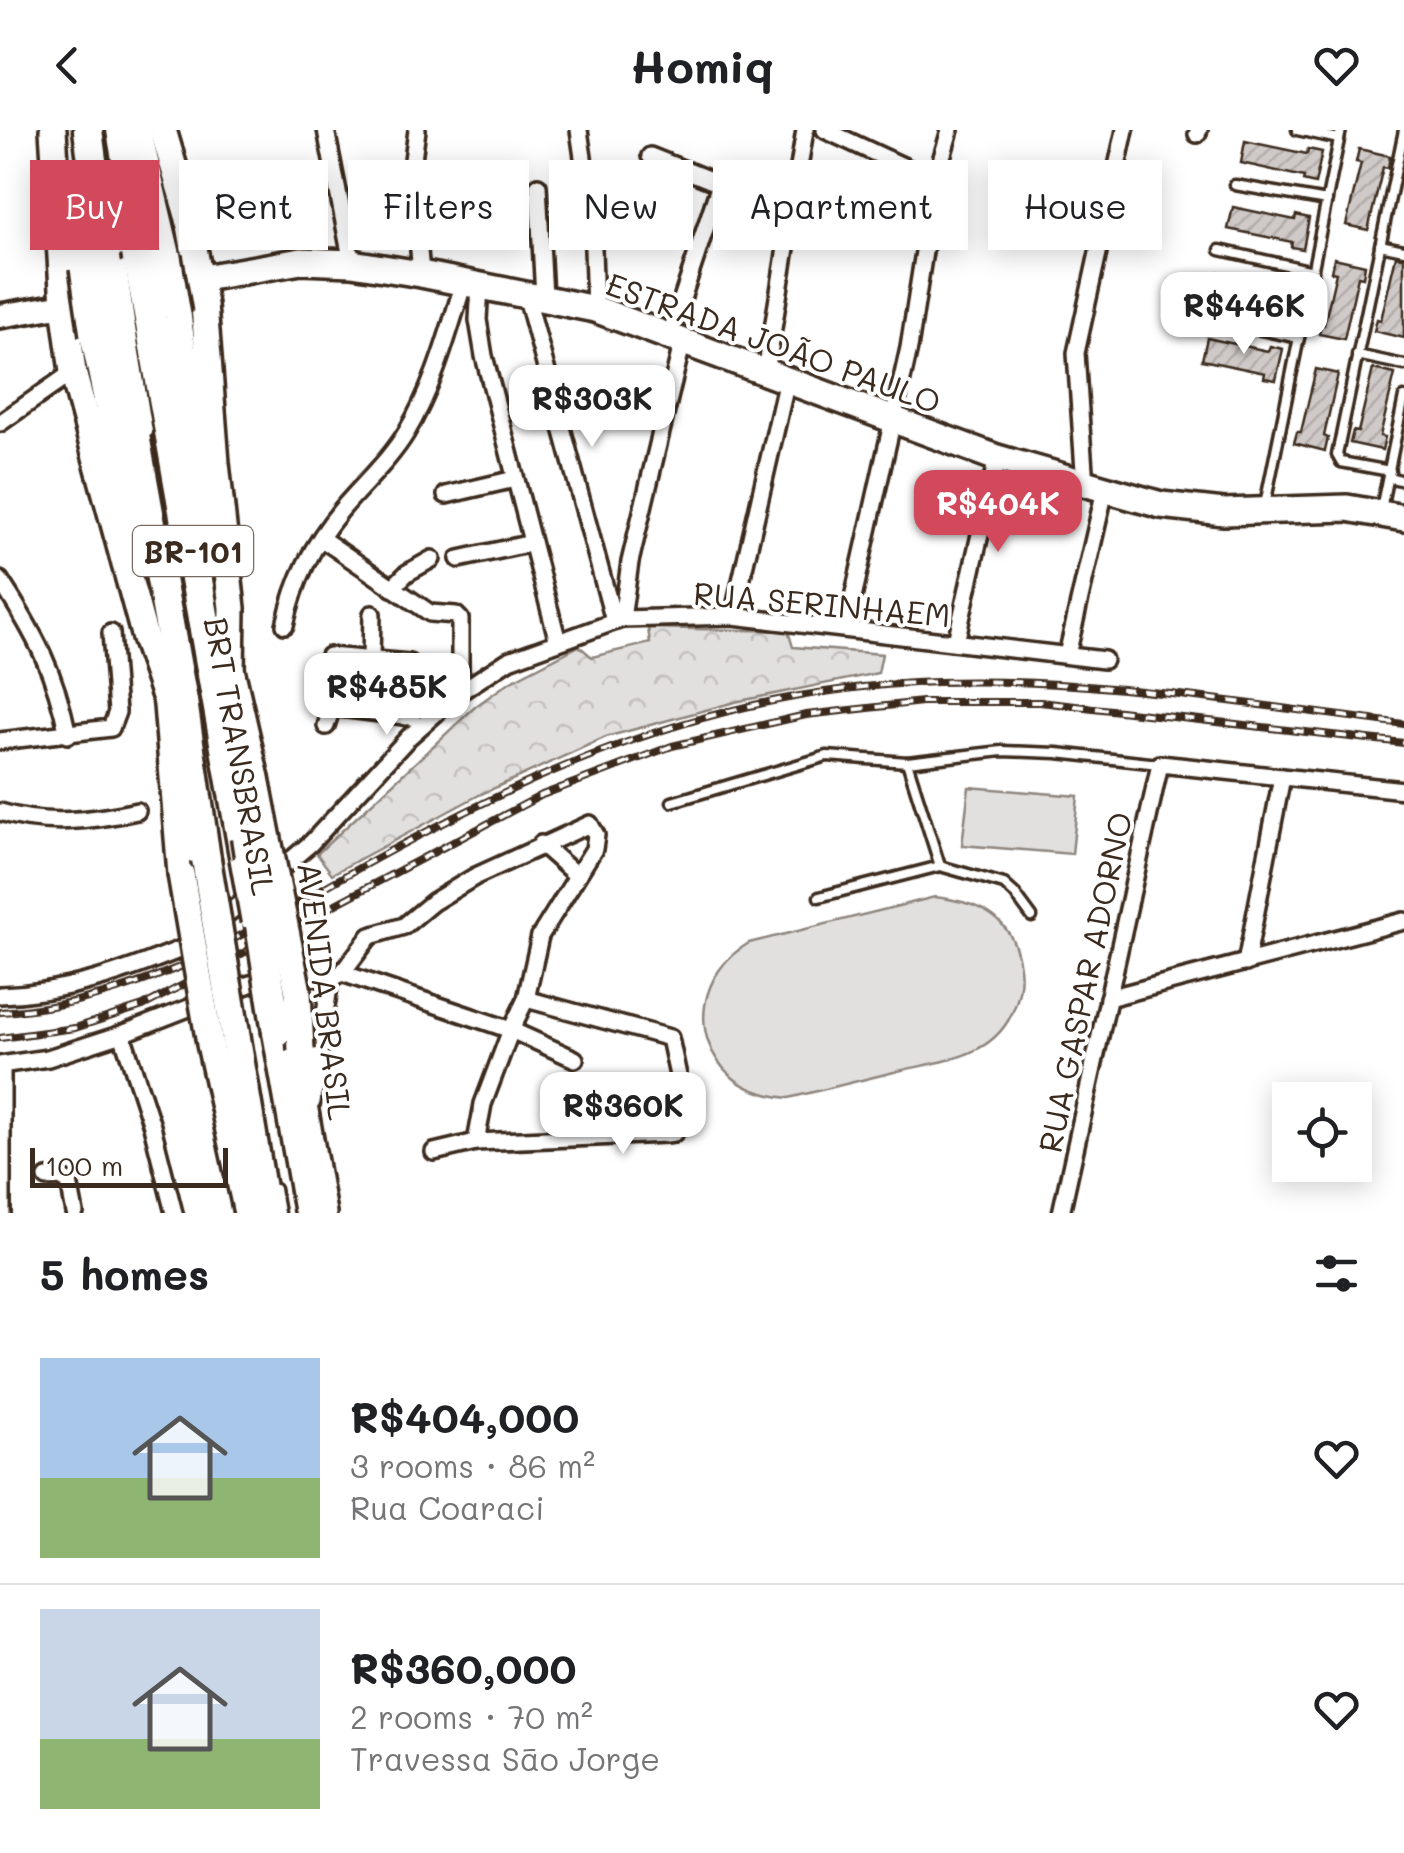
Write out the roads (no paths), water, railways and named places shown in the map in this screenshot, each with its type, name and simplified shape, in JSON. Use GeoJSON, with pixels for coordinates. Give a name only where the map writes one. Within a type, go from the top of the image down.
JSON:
{"type":"FeatureCollection","features":[{"type":"Feature","properties":{"kind":"highway","name":"AVENIDA BRASIL"},"geometry":{"type":"LineString","coordinates":[[88,130],[125,263],[135,324],[180,685],[212,863],[223,1041],[265,1213]]}},
{"type":"Feature","properties":{"kind":"highway","name":"AVENIDA BRASIL"},"geometry":{"type":"LineString","coordinates":[[120,130],[125,263],[135,324],[230,764],[269,1028],[308,1213]]}},
{"type":"Feature","properties":{"kind":"main road"},"geometry":{"type":"LineString","coordinates":[[53,130],[55,160]]}},
{"type":"Feature","properties":{"kind":"main road","name":"AVENIDA BRASIL"},"geometry":{"type":"LineString","coordinates":[[67,130],[125,263]]}},
{"type":"Feature","properties":{"kind":"main road"},"geometry":{"type":"LineString","coordinates":[[157,130],[189,220],[200,278],[232,608],[231,672]]}},
{"type":"Feature","properties":{"kind":"main road","name":"AVENIDA BRASIL"},"geometry":{"type":"LineString","coordinates":[[125,263],[157,130]]}},
{"type":"Feature","properties":{"kind":"main road"},"geometry":{"type":"LineString","coordinates":[[61,250],[73,372],[168,708]]}},
{"type":"Feature","properties":{"kind":"main road","name":"ESTRADA JOÃO PAULO"},"geometry":{"type":"LineString","coordinates":[[0,316],[301,261],[352,263],[595,309],[997,458],[1161,505],[1195,510],[1347,508],[1392,516]]}},
{"type":"Feature","properties":{"kind":"main road","name":"AVENIDA BRASIL"},"geometry":{"type":"LineString","coordinates":[[135,324],[207,534],[231,672],[298,992],[307,1120],[324,1213]]}},
{"type":"Feature","properties":{"kind":"main road","name":"AVENIDA BRASIL"},"geometry":{"type":"LineString","coordinates":[[135,324],[159,648],[168,708],[181,874],[223,1041],[248,1213]]}},
{"type":"Feature","properties":{"kind":"street"},"geometry":{"type":"LineString","coordinates":[[326,130],[352,263]]}},
{"type":"Feature","properties":{"kind":"street"},"geometry":{"type":"LineString","coordinates":[[413,160],[417,130]]}},
{"type":"Feature","properties":{"kind":"street"},"geometry":{"type":"LineString","coordinates":[[578,130],[592,219],[595,309]]}},
{"type":"Feature","properties":{"kind":"street"},"geometry":{"type":"LineString","coordinates":[[800,160],[804,130]]}},
{"type":"Feature","properties":{"kind":"street"},"geometry":{"type":"LineString","coordinates":[[825,130],[891,160]]}},
{"type":"Feature","properties":{"kind":"street"},"geometry":{"type":"LineString","coordinates":[[941,160],[950,130]]}},
{"type":"Feature","properties":{"kind":"street"},"geometry":{"type":"LineString","coordinates":[[1067,654],[1095,487],[1075,374],[1076,353],[1126,130]]}},
{"type":"Feature","properties":{"kind":"street"},"geometry":{"type":"LineString","coordinates":[[650,156],[713,181]]}},
{"type":"Feature","properties":{"kind":"street"},"geometry":{"type":"LineString","coordinates":[[538,186],[535,295],[600,564],[618,620]]}},
{"type":"Feature","properties":{"kind":"street"},"geometry":{"type":"LineString","coordinates":[[618,620],[676,337],[713,208]]}},
{"type":"Feature","properties":{"kind":"street"},"geometry":{"type":"LineString","coordinates":[[419,250],[421,274]]}},
{"type":"Feature","properties":{"kind":"street"},"geometry":{"type":"LineString","coordinates":[[734,616],[776,376],[789,250]]}},
{"type":"Feature","properties":{"kind":"street"},"geometry":{"type":"LineString","coordinates":[[846,629],[917,309],[925,250]]}},
{"type":"Feature","properties":{"kind":"street"},"geometry":{"type":"LineString","coordinates":[[472,283],[484,356],[558,642]]}},
{"type":"Feature","properties":{"kind":"street"},"geometry":{"type":"LineString","coordinates":[[285,625],[297,577],[322,538],[406,434],[472,283]]}},
{"type":"Feature","properties":{"kind":"street"},"geometry":{"type":"LineString","coordinates":[[0,423],[73,372]]}},
{"type":"Feature","properties":{"kind":"street"},"geometry":{"type":"LineString","coordinates":[[956,642],[997,458]]}},
{"type":"Feature","properties":{"kind":"street"},"geometry":{"type":"LineString","coordinates":[[446,495],[515,479]]}},
{"type":"Feature","properties":{"kind":"street"},"geometry":{"type":"LineString","coordinates":[[322,538],[430,613],[456,615],[460,619],[460,692]]}},
{"type":"Feature","properties":{"kind":"street"},"geometry":{"type":"LineString","coordinates":[[459,559],[532,543]]}},
{"type":"Feature","properties":{"kind":"street"},"geometry":{"type":"LineString","coordinates":[[392,588],[407,573],[432,559]]}},
{"type":"Feature","properties":{"kind":"street"},"geometry":{"type":"LineString","coordinates":[[600,564],[630,562]]}},
{"type":"Feature","properties":{"kind":"street"},"geometry":{"type":"LineString","coordinates":[[0,580],[45,654],[59,690],[68,735]]}},
{"type":"Feature","properties":{"kind":"street"},"geometry":{"type":"LineString","coordinates":[[371,660],[372,614]]}},
{"type":"Feature","properties":{"kind":"street","name":"RUA SERINHAEM"},"geometry":{"type":"LineString","coordinates":[[0,995],[76,986],[186,947],[311,843],[429,718],[460,692],[509,660],[618,620],[734,616],[1104,660]]}},
{"type":"Feature","properties":{"kind":"street"},"geometry":{"type":"LineString","coordinates":[[0,741],[112,728],[115,724],[110,633]]}},
{"type":"Feature","properties":{"kind":"street"},"geometry":{"type":"LineString","coordinates":[[330,656],[410,663],[406,717]]}},
{"type":"Feature","properties":{"kind":"street"},"geometry":{"type":"LineString","coordinates":[[326,726],[332,706],[429,718]]}},
{"type":"Feature","properties":{"kind":"street"},"geometry":{"type":"LineString","coordinates":[[1160,764],[1404,790]]}},
{"type":"Feature","properties":{"kind":"street","name":"RUA GASPAR ADORNO"},"geometry":{"type":"LineString","coordinates":[[1061,1213],[1160,764]]}},
{"type":"Feature","properties":{"kind":"street"},"geometry":{"type":"LineString","coordinates":[[1246,962],[1282,777]]}},
{"type":"Feature","properties":{"kind":"street"},"geometry":{"type":"LineString","coordinates":[[0,812],[22,819],[93,820],[137,811]]}},
{"type":"Feature","properties":{"kind":"street"},"geometry":{"type":"LineString","coordinates":[[307,1120],[336,976],[370,936],[404,926],[438,899],[587,823],[593,826],[594,849],[540,936],[526,999],[510,1030],[484,1104],[476,1142]]}},
{"type":"Feature","properties":{"kind":"street"},"geometry":{"type":"LineString","coordinates":[[542,844],[576,875]]}},
{"type":"Feature","properties":{"kind":"street"},"geometry":{"type":"LineString","coordinates":[[1108,998],[1404,920]]}},
{"type":"Feature","properties":{"kind":"street"},"geometry":{"type":"LineString","coordinates":[[2,1213],[1,1065],[48,1058],[122,1034],[250,984],[294,974],[336,976],[510,1030],[575,1059]]}},
{"type":"Feature","properties":{"kind":"street"},"geometry":{"type":"LineString","coordinates":[[434,1152],[476,1142],[674,1132],[684,1116],[672,1042],[658,1032],[526,999]]}},
{"type":"Feature","properties":{"kind":"street"},"geometry":{"type":"LineString","coordinates":[[122,1034],[152,1126],[174,1213]]}},
{"type":"Feature","properties":{"kind":"street"},"geometry":{"type":"LineString","coordinates":[[47,1178],[60,1176],[69,1182],[75,1213]]}},
{"type":"Feature","properties":{"kind":"lane"},"geometry":{"type":"LineString","coordinates":[[44,130],[47,160]]}},
{"type":"Feature","properties":{"kind":"lane"},"geometry":{"type":"LineString","coordinates":[[1264,510],[1340,134],[1298,130]]}},
{"type":"Feature","properties":{"kind":"lane"},"geometry":{"type":"LineString","coordinates":[[1404,130],[1337,455],[1341,462],[1404,481]]}},
{"type":"Feature","properties":{"kind":"lane"},"geometry":{"type":"LineString","coordinates":[[1235,185],[1327,201]]}},
{"type":"Feature","properties":{"kind":"lane"},"geometry":{"type":"LineString","coordinates":[[1380,245],[1404,250]]}},
{"type":"Feature","properties":{"kind":"lane"},"geometry":{"type":"LineString","coordinates":[[123,250],[125,263]]}},
{"type":"Feature","properties":{"kind":"lane"},"geometry":{"type":"LineString","coordinates":[[1220,250],[1313,271]]}},
{"type":"Feature","properties":{"kind":"lane"},"geometry":{"type":"LineString","coordinates":[[1207,319],[1299,338]]}},
{"type":"Feature","properties":{"kind":"lane"},"geometry":{"type":"LineString","coordinates":[[135,324],[156,478]]}},
{"type":"Feature","properties":{"kind":"lane"},"geometry":{"type":"LineString","coordinates":[[1357,355],[1404,365]]}},
{"type":"Feature","properties":{"kind":"lane"},"geometry":{"type":"LineString","coordinates":[[1392,516],[1389,474],[1404,397]]}},
{"type":"Feature","properties":{"kind":"lane","name":"BRT TRANSBRASIL"},"geometry":{"type":"LineString","coordinates":[[174,592],[212,863],[228,924]]}},
{"type":"Feature","properties":{"kind":"lane"},"geometry":{"type":"LineString","coordinates":[[672,802],[828,756],[907,762],[1002,751],[1160,764]]}},
{"type":"Feature","properties":{"kind":"lane"},"geometry":{"type":"LineString","coordinates":[[907,762],[940,866]]}},
{"type":"Feature","properties":{"kind":"lane","name":"BRT TRANSBRASIL"},"geometry":{"type":"LineString","coordinates":[[240,849],[249,940]]}},
{"type":"Feature","properties":{"kind":"lane"},"geometry":{"type":"LineString","coordinates":[[819,898],[940,866],[1004,884],[1032,918]]}},
{"type":"Feature","properties":{"kind":"lane"},"geometry":{"type":"LineString","coordinates":[[256,978],[260,997]]}},
{"type":"Feature","properties":{"kind":"lane"},"geometry":{"type":"LineString","coordinates":[[238,980],[242,999]]}},
{"type":"Feature","properties":{"kind":"lane"},"geometry":{"type":"LineString","coordinates":[[269,1028],[274,1075]]}},
{"type":"Feature","properties":{"kind":"lane"},"geometry":{"type":"LineString","coordinates":[[272,1174],[279,1213]]}},
{"type":"Feature","properties":{"kind":"railway"},"geometry":{"type":"LineString","coordinates":[[0,1012],[79,1000],[179,968],[378,857],[553,771],[643,736],[737,709],[835,690],[996,682],[1113,688],[1404,724]]}},
{"type":"Feature","properties":{"kind":"railway"},"geometry":{"type":"LineString","coordinates":[[0,1038],[75,1028],[143,1006],[542,795],[672,746],[806,715],[922,702],[1040,702],[1404,743]]}}]}
